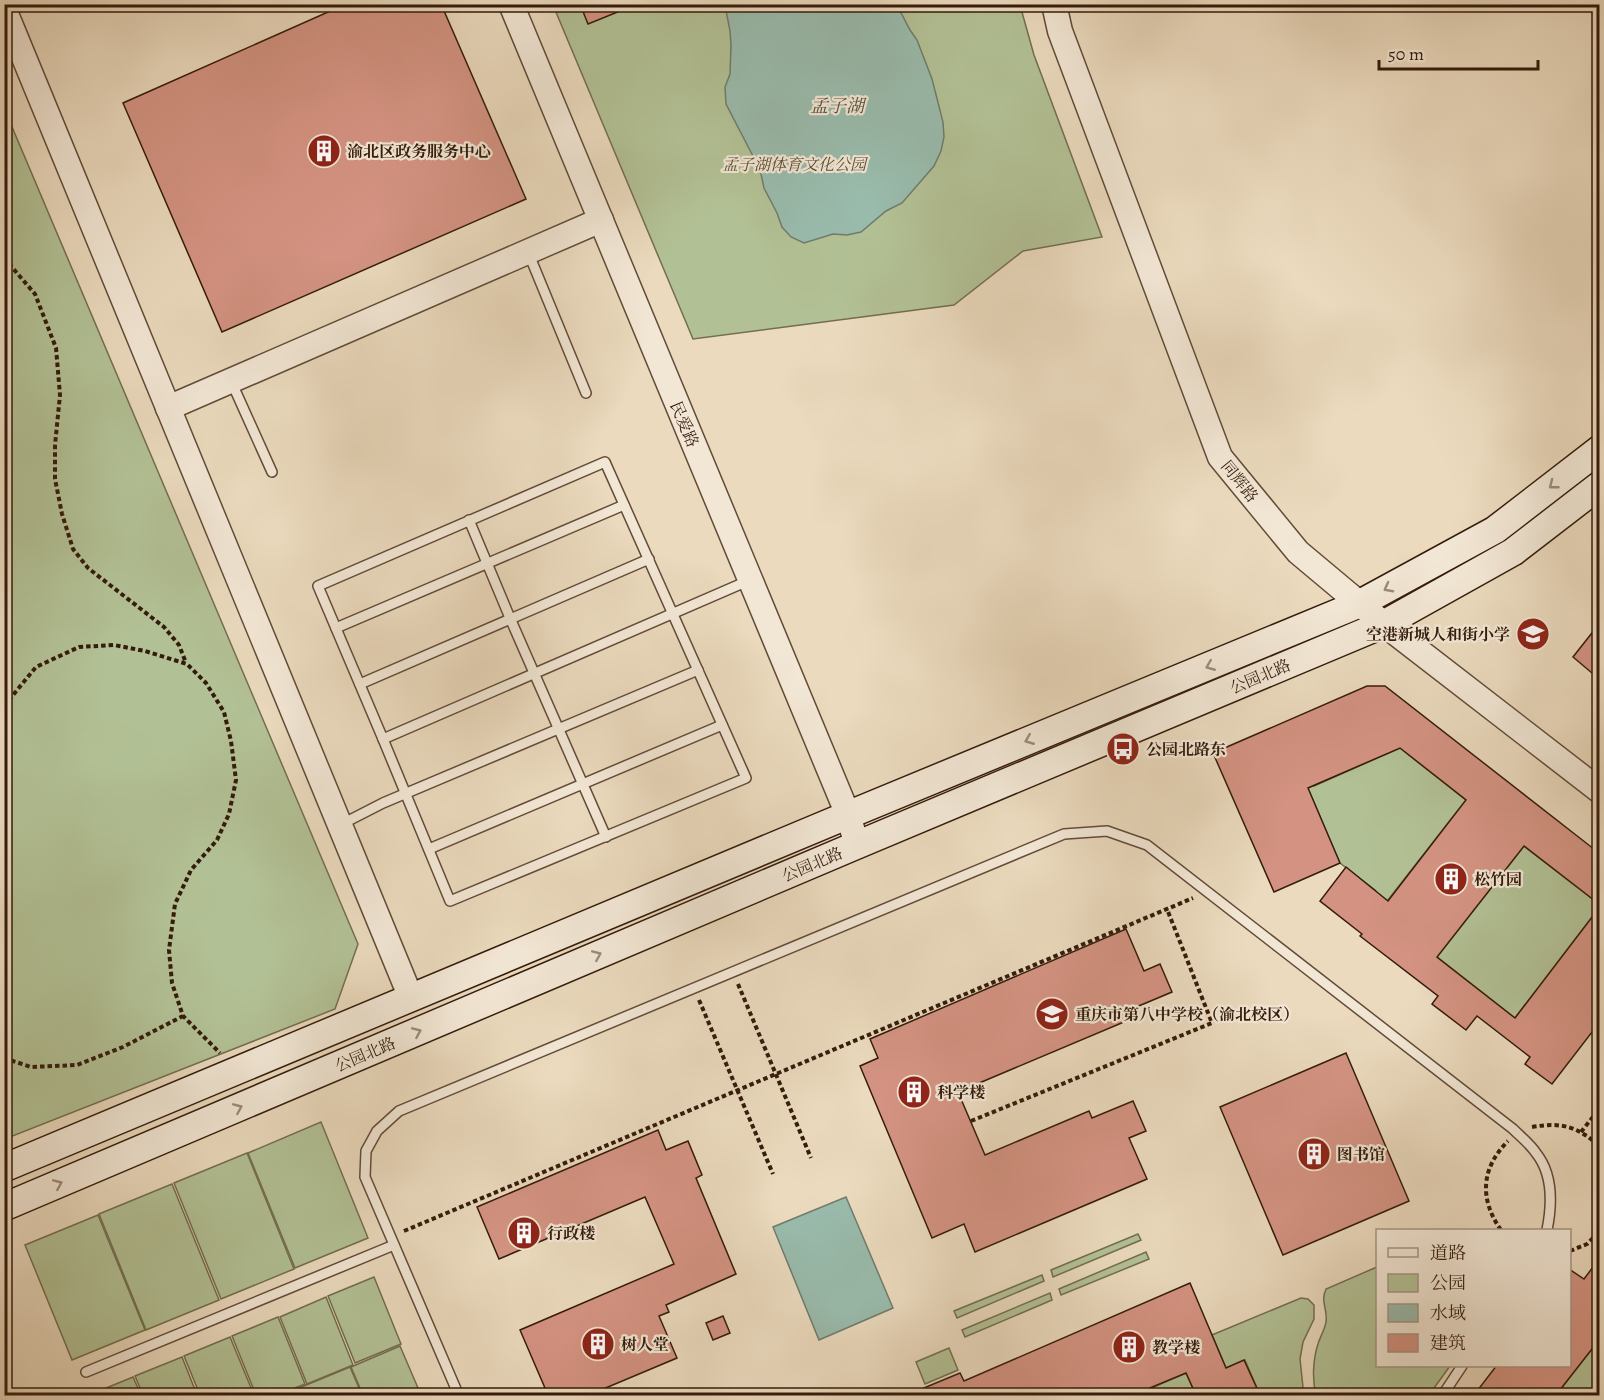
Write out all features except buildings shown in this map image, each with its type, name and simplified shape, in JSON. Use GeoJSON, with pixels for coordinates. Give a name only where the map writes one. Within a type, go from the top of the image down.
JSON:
{"type":"FeatureCollection","features":[{"type":"Feature","properties":{"kind":"main road","name":"公园北路"},"geometry":{"type":"LineString","coordinates":[[4,1168],[1359,604],[1495,530],[1599,449]]}},
{"type":"Feature","properties":{"kind":"main road","name":"公园北路"},"geometry":{"type":"LineString","coordinates":[[4,1207],[1383,624],[1513,552],[1599,485]]}},
{"type":"Feature","properties":{"kind":"street","name":"民爱路"},"geometry":{"type":"LineString","coordinates":[[511,4],[848,815],[857,845]]}},
{"type":"Feature","properties":{"kind":"street","name":"同辉路"},"geometry":{"type":"LineString","coordinates":[[1054,4],[1060,31],[1220,457],[1298,552],[1383,624],[1599,791]]}},
{"type":"Feature","properties":{"kind":"street"},"geometry":{"type":"LineString","coordinates":[[4,9],[411,998]]}},
{"type":"Feature","properties":{"kind":"street"},"geometry":{"type":"LineString","coordinates":[[168,408],[601,220]]}},
{"type":"Feature","properties":{"kind":"lane"},"geometry":{"type":"LineString","coordinates":[[528,252],[586,393]]}},
{"type":"Feature","properties":{"kind":"lane"},"geometry":{"type":"LineString","coordinates":[[231,381],[272,472]]}},
{"type":"Feature","properties":{"kind":"lane"},"geometry":{"type":"LineString","coordinates":[[604,462],[624,505],[746,778],[450,901],[318,586],[604,462]]}},
{"type":"Feature","properties":{"kind":"lane"},"geometry":{"type":"LineString","coordinates":[[336,628],[624,505]]}},
{"type":"Feature","properties":{"kind":"lane"},"geometry":{"type":"LineString","coordinates":[[469,520],[606,837]]}},
{"type":"Feature","properties":{"kind":"lane"},"geometry":{"type":"LineString","coordinates":[[360,684],[649,559]]}},
{"type":"Feature","properties":{"kind":"lane"},"geometry":{"type":"LineString","coordinates":[[383,739],[674,615],[750,580]]}},
{"type":"Feature","properties":{"kind":"lane"},"geometry":{"type":"LineString","coordinates":[[340,825],[383,803],[698,670]]}},
{"type":"Feature","properties":{"kind":"lane"},"geometry":{"type":"LineString","coordinates":[[429,849],[722,725]]}},
{"type":"Feature","properties":{"kind":"lane"},"geometry":{"type":"LineString","coordinates":[[459,1395],[365,1177],[366,1151],[377,1131],[399,1112],[410,1107],[1064,834],[1107,831],[1147,845],[1513,1129],[1537,1154],[1549,1180],[1551,1212],[1547,1229]]}},
{"type":"Feature","properties":{"kind":"lane"},"geometry":{"type":"LineString","coordinates":[[86,1372],[392,1241]]}},
{"type":"Feature","properties":{"kind":"lane"},"geometry":{"type":"LineString","coordinates":[[1442,1395],[1461,1367]]}},
{"type":"Feature","properties":{"kind":"path"},"geometry":{"type":"LineString","coordinates":[[4,258],[35,294],[56,348],[60,395],[56,480],[62,513],[73,549],[88,568],[164,627],[178,645],[187,664],[206,683],[224,712],[231,741],[236,780],[229,814],[217,840],[191,870],[175,904],[169,950],[172,983],[183,1016],[237,1071]]}},
{"type":"Feature","properties":{"kind":"path"},"geometry":{"type":"LineString","coordinates":[[4,706],[36,667],[79,647],[114,645],[145,651],[187,664]]}},
{"type":"Feature","properties":{"kind":"path"},"geometry":{"type":"LineString","coordinates":[[392,1241],[737,1090],[1208,892]]}},
{"type":"Feature","properties":{"kind":"path"},"geometry":{"type":"LineString","coordinates":[[970,1121],[1212,1023],[1167,909]]}},
{"type":"Feature","properties":{"kind":"path"},"geometry":{"type":"LineString","coordinates":[[746,1004],[811,1158]]}},
{"type":"Feature","properties":{"kind":"path"},"geometry":{"type":"LineString","coordinates":[[4,1058],[31,1067],[77,1065],[123,1047],[183,1016]]}},
{"type":"Feature","properties":{"kind":"path"},"geometry":{"type":"LineString","coordinates":[[707,1020],[773,1174]]}},
{"type":"Feature","properties":{"kind":"path"},"geometry":{"type":"LineString","coordinates":[[1581,1132],[1599,1108]]}},
{"type":"Feature","properties":{"kind":"path"},"geometry":{"type":"LineString","coordinates":[[1571,1250],[1587,1244],[1599,1232]]}},
{"type":"Feature","properties":{"kind":"green space","name":"孟子湖体育文化公园"},"geometry":{"type":"Polygon","coordinates":[[[553,5],[1020,5],[1034,55],[1102,237],[1023,251],[954,305],[693,339],[553,5]]]}},
{"type":"Feature","properties":{"kind":"green space"},"geometry":{"type":"Polygon","coordinates":[[[4,108],[358,944],[335,1009],[5,1139],[4,108]]]}},
{"type":"Feature","properties":{"kind":"green space"},"geometry":{"type":"Polygon","coordinates":[[[1400,748],[1466,800],[1384,905],[1375,890],[1340,863],[1297,763],[1314,786],[1400,748]]]}},
{"type":"Feature","properties":{"kind":"green space"},"geometry":{"type":"Polygon","coordinates":[[[1524,846],[1599,904],[1599,908],[1515,1018],[1437,957],[1524,846]]]}},
{"type":"Feature","properties":{"kind":"green space"},"geometry":{"type":"Polygon","coordinates":[[[321,1122],[368,1238],[295,1268],[248,1153],[321,1122]]]}},
{"type":"Feature","properties":{"kind":"green space"},"geometry":{"type":"Polygon","coordinates":[[[247,1153],[294,1269],[221,1299],[174,1183],[247,1153]]]}},
{"type":"Feature","properties":{"kind":"green space"},"geometry":{"type":"Polygon","coordinates":[[[172,1184],[219,1300],[146,1330],[99,1214],[172,1184]]]}},
{"type":"Feature","properties":{"kind":"green space"},"geometry":{"type":"Polygon","coordinates":[[[98,1215],[145,1330],[72,1360],[25,1245],[98,1215]]]}},
{"type":"Feature","properties":{"kind":"green space"},"geometry":{"type":"Polygon","coordinates":[[[1138,1234],[1141,1240],[1053,1277],[1051,1270],[1138,1234]]]}},
{"type":"Feature","properties":{"kind":"green space"},"geometry":{"type":"Polygon","coordinates":[[[1146,1252],[1149,1259],[1061,1295],[1059,1289],[1146,1252]]]}},
{"type":"Feature","properties":{"kind":"green space"},"geometry":{"type":"Polygon","coordinates":[[[1376,1267],[1376,1367],[1449,1367],[1429,1395],[1316,1395],[1314,1363],[1326,1322],[1324,1298],[1326,1289],[1376,1267]]]}},
{"type":"Feature","properties":{"kind":"green space"},"geometry":{"type":"Polygon","coordinates":[[[1042,1275],[1044,1281],[957,1318],[954,1311],[1042,1275]]]}},
{"type":"Feature","properties":{"kind":"green space"},"geometry":{"type":"Polygon","coordinates":[[[374,1277],[401,1344],[355,1363],[328,1296],[374,1277]]]}},
{"type":"Feature","properties":{"kind":"green space"},"geometry":{"type":"Polygon","coordinates":[[[1050,1293],[1052,1300],[965,1337],[962,1330],[1050,1293]]]}},
{"type":"Feature","properties":{"kind":"green space"},"geometry":{"type":"Polygon","coordinates":[[[326,1297],[353,1365],[307,1384],[280,1317],[326,1297]]]}},
{"type":"Feature","properties":{"kind":"green space"},"geometry":{"type":"Polygon","coordinates":[[[1301,1298],[1308,1299],[1314,1305],[1314,1319],[1303,1342],[1300,1359],[1303,1387],[1300,1392],[1290,1395],[1260,1395],[1245,1360],[1226,1368],[1212,1335],[1301,1298]]]}},
{"type":"Feature","properties":{"kind":"green space"},"geometry":{"type":"Polygon","coordinates":[[[278,1317],[305,1384],[278,1395],[256,1395],[232,1336],[278,1317]]]}},
{"type":"Feature","properties":{"kind":"green space"},"geometry":{"type":"Polygon","coordinates":[[[230,1337],[254,1395],[200,1395],[184,1356],[230,1337]]]}},
{"type":"Feature","properties":{"kind":"green space"},"geometry":{"type":"Polygon","coordinates":[[[1599,1340],[1599,1395],[1556,1395],[1599,1340]]]}},
{"type":"Feature","properties":{"kind":"green space"},"geometry":{"type":"Polygon","coordinates":[[[400,1346],[421,1395],[363,1395],[351,1367],[400,1346]]]}},
{"type":"Feature","properties":{"kind":"green space"},"geometry":{"type":"Polygon","coordinates":[[[949,1348],[958,1370],[925,1384],[916,1362],[949,1348]]]}},
{"type":"Feature","properties":{"kind":"green space"},"geometry":{"type":"Polygon","coordinates":[[[182,1357],[197,1395],[143,1395],[135,1376],[182,1357]]]}},
{"type":"Feature","properties":{"kind":"green space"},"geometry":{"type":"Polygon","coordinates":[[[350,1367],[362,1395],[282,1395],[350,1367]]]}},
{"type":"Feature","properties":{"kind":"green space"},"geometry":{"type":"Polygon","coordinates":[[[1186,1373],[1196,1395],[1133,1396],[1186,1373]]]}},
{"type":"Feature","properties":{"kind":"green space"},"geometry":{"type":"Polygon","coordinates":[[[133,1377],[141,1395],[89,1395],[133,1377]]]}},
{"type":"Feature","properties":{"kind":"water","name":"孟子湖"},"geometry":{"type":"Polygon","coordinates":[[[725,5],[897,5],[917,40],[932,79],[943,122],[944,137],[934,166],[902,203],[886,211],[861,232],[847,235],[833,234],[804,243],[791,237],[782,227],[764,188],[754,158],[726,104],[725,87],[730,74],[731,45],[725,5]]]}},
{"type":"Feature","properties":{"kind":"water"},"geometry":{"type":"Polygon","coordinates":[[[846,1197],[893,1308],[819,1340],[773,1227],[846,1197]]]}},
{"type":"Feature","properties":{"kind":"place","name":"渝北区政务服务中心"},"geometry":{"type":"Point","coordinates":[324,151]}},
{"type":"Feature","properties":{"kind":"place","name":"空港新城人和街小学"},"geometry":{"type":"Point","coordinates":[1533,634]}},
{"type":"Feature","properties":{"kind":"place","name":"公园北路东"},"geometry":{"type":"Point","coordinates":[1123,749]}},
{"type":"Feature","properties":{"kind":"place","name":"松竹园"},"geometry":{"type":"Point","coordinates":[1451,879]}},
{"type":"Feature","properties":{"kind":"place","name":"重庆市第八中学校（渝北校区）"},"geometry":{"type":"Point","coordinates":[1052,1014]}},
{"type":"Feature","properties":{"kind":"place","name":"科学楼"},"geometry":{"type":"Point","coordinates":[914,1092]}},
{"type":"Feature","properties":{"kind":"place","name":"图书馆"},"geometry":{"type":"Point","coordinates":[1314,1154]}},
{"type":"Feature","properties":{"kind":"place","name":"行政楼"},"geometry":{"type":"Point","coordinates":[524,1233]}},
{"type":"Feature","properties":{"kind":"place","name":"树人堂"},"geometry":{"type":"Point","coordinates":[598,1344]}},
{"type":"Feature","properties":{"kind":"place","name":"教学楼"},"geometry":{"type":"Point","coordinates":[1129,1347]}}]}
